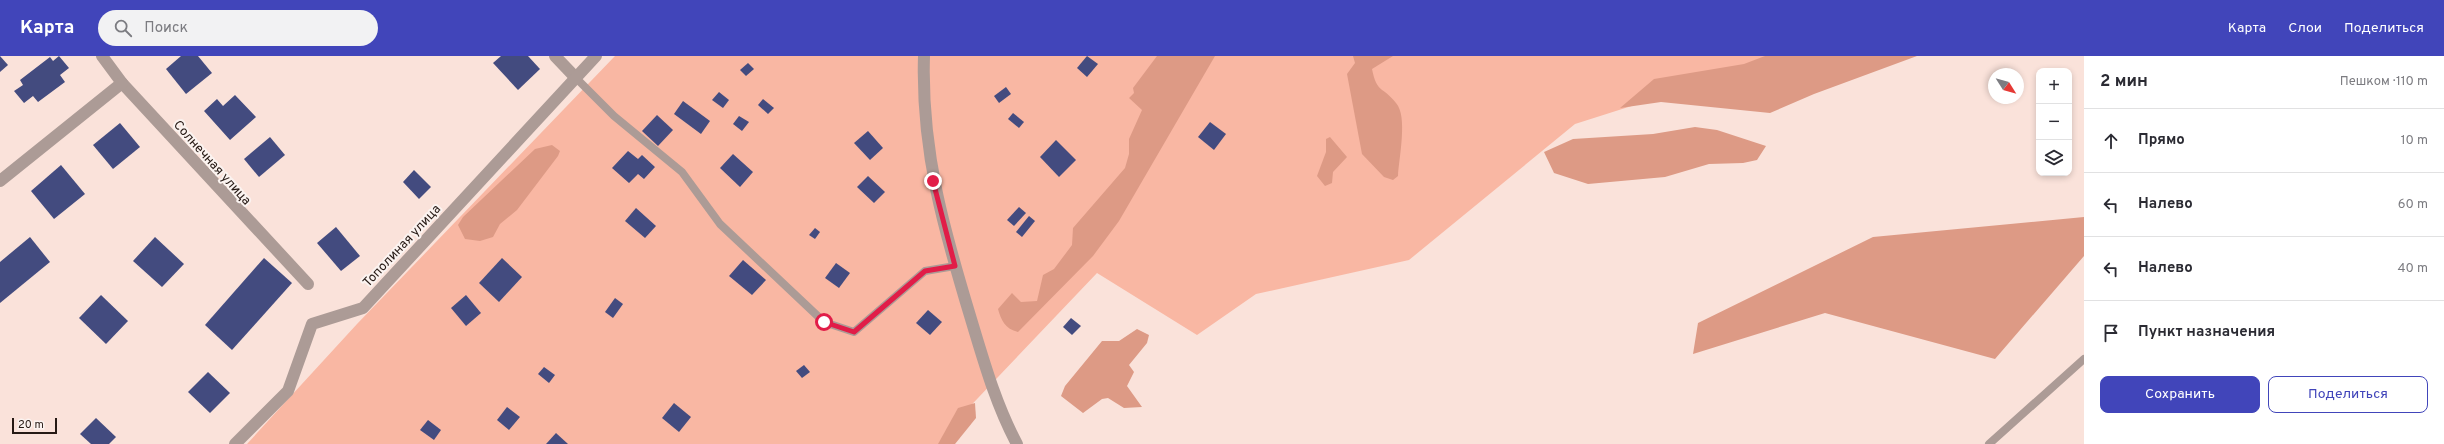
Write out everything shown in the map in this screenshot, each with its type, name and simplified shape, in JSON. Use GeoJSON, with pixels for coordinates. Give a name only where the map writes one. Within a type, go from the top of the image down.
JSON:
{"type":"FeatureCollection","features":[{"type":"Feature","properties":{"kind":"street","name":"Солнечная улица"},"geometry":{"type":"LineString","coordinates":[[102,56],[122,83],[308,284]]}},
{"type":"Feature","properties":{"kind":"street"},"geometry":{"type":"LineString","coordinates":[[555,56],[575,77]]}},
{"type":"Feature","properties":{"kind":"street","name":"Тополиная улица"},"geometry":{"type":"LineString","coordinates":[[235,444],[288,391],[312,324],[363,308],[596,56]]}},
{"type":"Feature","properties":{"kind":"street"},"geometry":{"type":"LineString","coordinates":[[924,56],[926,126],[933,181],[955,266],[985,366],[1006,423],[1017,444]]}},
{"type":"Feature","properties":{"kind":"street"},"geometry":{"type":"LineString","coordinates":[[0,181],[122,83]]}},
{"type":"Feature","properties":{"kind":"lane"},"geometry":{"type":"LineString","coordinates":[[575,77],[614,116],[682,172],[720,224],[824,322],[854,332],[925,271],[955,266]]}},
{"type":"Feature","properties":{"kind":"lane"},"geometry":{"type":"LineString","coordinates":[[1989,444],[2084,359]]}},
{"type":"Feature","properties":{"kind":"shaded area"},"geometry":{"type":"Polygon","coordinates":[[[615,56],[1789,56],[1575,124],[1409,260],[1256,294],[1197,335],[1097,273],[958,419],[945,444],[247,444],[357,324],[615,56]]]}},
{"type":"Feature","properties":{"kind":"shaded area"},"geometry":{"type":"Polygon","coordinates":[[[1157,56],[1215,56],[1119,221],[1093,256],[1018,332],[1010,329],[1004,324],[998,309],[1012,293],[1021,302],[1037,301],[1043,275],[1054,269],[1072,245],[1073,228],[1125,168],[1129,154],[1129,139],[1142,110],[1129,98],[1134,93],[1133,88],[1157,56]]]}},
{"type":"Feature","properties":{"kind":"shaded area"},"geometry":{"type":"Polygon","coordinates":[[[1353,56],[1393,56],[1372,69],[1378,86],[1396,103],[1400,109],[1402,117],[1402,138],[1398,176],[1393,180],[1384,177],[1362,154],[1347,74],[1355,63],[1353,56]]]}},
{"type":"Feature","properties":{"kind":"shaded area"},"geometry":{"type":"Polygon","coordinates":[[[1765,56],[1917,56],[1814,94],[1770,113],[1661,102],[1620,108],[1654,79],[1744,64],[1765,56]]]}},
{"type":"Feature","properties":{"kind":"shaded area"},"geometry":{"type":"Polygon","coordinates":[[[1695,127],[1717,130],[1766,146],[1757,160],[1743,163],[1709,164],[1665,177],[1588,184],[1554,173],[1544,152],[1573,139],[1653,134],[1695,127]]]}},
{"type":"Feature","properties":{"kind":"shaded area"},"geometry":{"type":"Polygon","coordinates":[[[1330,137],[1347,157],[1333,172],[1332,183],[1325,186],[1317,176],[1326,152],[1326,139],[1330,137]]]}},
{"type":"Feature","properties":{"kind":"shaded area"},"geometry":{"type":"Polygon","coordinates":[[[552,145],[560,151],[558,156],[517,210],[500,224],[493,237],[480,241],[465,239],[458,225],[463,217],[535,149],[552,145]]]}},
{"type":"Feature","properties":{"kind":"shaded area"},"geometry":{"type":"Polygon","coordinates":[[[2084,217],[2084,256],[1995,359],[1825,313],[1693,354],[1698,323],[1873,237],[2084,217]]]}},
{"type":"Feature","properties":{"kind":"shaded area"},"geometry":{"type":"Polygon","coordinates":[[[1137,329],[1149,335],[1147,343],[1129,365],[1134,372],[1127,386],[1142,407],[1124,408],[1108,398],[1102,399],[1083,413],[1061,396],[1065,386],[1102,341],[1119,341],[1137,329]]]}},
{"type":"Feature","properties":{"kind":"shaded area"},"geometry":{"type":"Polygon","coordinates":[[[975,403],[976,418],[955,444],[938,444],[958,408],[975,403]]]}},
{"type":"Feature","properties":{"kind":"building"},"geometry":{"type":"Polygon","coordinates":[[[0,56],[8,65],[0,72],[0,56]]]}},
{"type":"Feature","properties":{"kind":"building"},"geometry":{"type":"Polygon","coordinates":[[[59,56],[69,68],[60,75],[65,82],[38,102],[33,96],[24,103],[14,91],[23,85],[20,80],[50,57],[53,61],[59,56]]]}},
{"type":"Feature","properties":{"kind":"building"},"geometry":{"type":"Polygon","coordinates":[[[181,56],[198,56],[212,73],[186,94],[166,69],[181,56]]]}},
{"type":"Feature","properties":{"kind":"building"},"geometry":{"type":"Polygon","coordinates":[[[501,56],[528,56],[540,69],[518,90],[493,63],[501,56]]]}},
{"type":"Feature","properties":{"kind":"building"},"geometry":{"type":"Polygon","coordinates":[[[1087,56],[1098,64],[1087,77],[1077,68],[1087,56]]]}},
{"type":"Feature","properties":{"kind":"building"},"geometry":{"type":"Polygon","coordinates":[[[748,63],[754,69],[746,76],[740,70],[748,63]]]}},
{"type":"Feature","properties":{"kind":"building"},"geometry":{"type":"Polygon","coordinates":[[[1006,87],[1011,94],[999,103],[994,96],[1006,87]]]}},
{"type":"Feature","properties":{"kind":"building"},"geometry":{"type":"Polygon","coordinates":[[[719,92],[729,100],[723,108],[712,100],[719,92]]]}},
{"type":"Feature","properties":{"kind":"building"},"geometry":{"type":"Polygon","coordinates":[[[235,95],[256,117],[230,140],[204,111],[217,99],[223,106],[235,95]]]}},
{"type":"Feature","properties":{"kind":"building"},"geometry":{"type":"Polygon","coordinates":[[[763,99],[774,108],[768,114],[758,105],[763,99]]]}},
{"type":"Feature","properties":{"kind":"building"},"geometry":{"type":"Polygon","coordinates":[[[683,101],[710,121],[701,134],[674,114],[683,101]]]}},
{"type":"Feature","properties":{"kind":"building"},"geometry":{"type":"Polygon","coordinates":[[[1013,113],[1024,122],[1019,128],[1008,119],[1013,113]]]}},
{"type":"Feature","properties":{"kind":"building"},"geometry":{"type":"Polygon","coordinates":[[[657,115],[673,130],[658,146],[642,131],[657,115]]]}},
{"type":"Feature","properties":{"kind":"building"},"geometry":{"type":"Polygon","coordinates":[[[739,116],[749,122],[742,131],[733,124],[739,116]]]}},
{"type":"Feature","properties":{"kind":"building"},"geometry":{"type":"Polygon","coordinates":[[[1210,122],[1226,134],[1214,150],[1198,137],[1210,122]]]}},
{"type":"Feature","properties":{"kind":"building"},"geometry":{"type":"Polygon","coordinates":[[[120,123],[140,147],[113,169],[93,145],[120,123]]]}},
{"type":"Feature","properties":{"kind":"building"},"geometry":{"type":"Polygon","coordinates":[[[868,131],[883,148],[870,160],[854,143],[868,131]]]}},
{"type":"Feature","properties":{"kind":"building"},"geometry":{"type":"Polygon","coordinates":[[[270,137],[285,155],[259,177],[244,159],[270,137]]]}},
{"type":"Feature","properties":{"kind":"building"},"geometry":{"type":"Polygon","coordinates":[[[1056,140],[1076,160],[1059,177],[1040,157],[1056,140]]]}},
{"type":"Feature","properties":{"kind":"building"},"geometry":{"type":"Polygon","coordinates":[[[628,151],[638,159],[642,155],[655,167],[644,179],[638,174],[629,183],[612,168],[628,151]]]}},
{"type":"Feature","properties":{"kind":"building"},"geometry":{"type":"Polygon","coordinates":[[[733,154],[753,172],[740,187],[720,168],[733,154]]]}},
{"type":"Feature","properties":{"kind":"building"},"geometry":{"type":"Polygon","coordinates":[[[61,165],[85,194],[54,219],[31,191],[61,165]]]}},
{"type":"Feature","properties":{"kind":"building"},"geometry":{"type":"Polygon","coordinates":[[[414,170],[431,187],[419,199],[403,182],[414,170]]]}},
{"type":"Feature","properties":{"kind":"building"},"geometry":{"type":"Polygon","coordinates":[[[868,176],[885,192],[874,203],[857,187],[868,176]]]}},
{"type":"Feature","properties":{"kind":"building"},"geometry":{"type":"Polygon","coordinates":[[[1019,207],[1026,213],[1014,226],[1007,220],[1019,207]]]}},
{"type":"Feature","properties":{"kind":"building"},"geometry":{"type":"Polygon","coordinates":[[[636,208],[656,226],[645,238],[625,221],[636,208]]]}},
{"type":"Feature","properties":{"kind":"building"},"geometry":{"type":"Polygon","coordinates":[[[1029,216],[1035,221],[1022,237],[1016,232],[1029,216]]]}},
{"type":"Feature","properties":{"kind":"building"},"geometry":{"type":"Polygon","coordinates":[[[336,227],[360,256],[341,271],[317,243],[336,227]]]}},
{"type":"Feature","properties":{"kind":"building"},"geometry":{"type":"Polygon","coordinates":[[[815,228],[820,232],[815,239],[809,235],[815,228]]]}},
{"type":"Feature","properties":{"kind":"building"},"geometry":{"type":"Polygon","coordinates":[[[30,237],[50,262],[0,303],[0,262],[30,237]]]}},
{"type":"Feature","properties":{"kind":"building"},"geometry":{"type":"Polygon","coordinates":[[[155,237],[184,264],[162,287],[133,261],[155,237]]]}},
{"type":"Feature","properties":{"kind":"building"},"geometry":{"type":"Polygon","coordinates":[[[264,258],[292,283],[232,350],[205,325],[264,258]]]}},
{"type":"Feature","properties":{"kind":"building"},"geometry":{"type":"Polygon","coordinates":[[[502,258],[522,277],[499,302],[479,283],[502,258]]]}},
{"type":"Feature","properties":{"kind":"building"},"geometry":{"type":"Polygon","coordinates":[[[743,260],[766,280],[752,295],[729,276],[743,260]]]}},
{"type":"Feature","properties":{"kind":"building"},"geometry":{"type":"Polygon","coordinates":[[[836,263],[850,273],[839,288],[825,278],[836,263]]]}},
{"type":"Feature","properties":{"kind":"building"},"geometry":{"type":"Polygon","coordinates":[[[101,295],[128,321],[106,344],[79,318],[101,295]]]}},
{"type":"Feature","properties":{"kind":"building"},"geometry":{"type":"Polygon","coordinates":[[[466,295],[481,313],[466,326],[451,308],[466,295]]]}},
{"type":"Feature","properties":{"kind":"building"},"geometry":{"type":"Polygon","coordinates":[[[615,298],[623,304],[613,318],[605,312],[615,298]]]}},
{"type":"Feature","properties":{"kind":"building"},"geometry":{"type":"Polygon","coordinates":[[[928,310],[942,322],[930,335],[916,323],[928,310]]]}},
{"type":"Feature","properties":{"kind":"building"},"geometry":{"type":"Polygon","coordinates":[[[1071,318],[1081,326],[1072,335],[1063,327],[1071,318]]]}},
{"type":"Feature","properties":{"kind":"building"},"geometry":{"type":"Polygon","coordinates":[[[804,365],[810,372],[802,378],[796,371],[804,365]]]}},
{"type":"Feature","properties":{"kind":"building"},"geometry":{"type":"Polygon","coordinates":[[[544,367],[555,375],[549,383],[538,374],[544,367]]]}},
{"type":"Feature","properties":{"kind":"building"},"geometry":{"type":"Polygon","coordinates":[[[208,372],[230,393],[210,413],[188,392],[208,372]]]}},
{"type":"Feature","properties":{"kind":"building"},"geometry":{"type":"Polygon","coordinates":[[[674,403],[691,417],[679,432],[662,418],[674,403]]]}},
{"type":"Feature","properties":{"kind":"building"},"geometry":{"type":"Polygon","coordinates":[[[507,407],[520,417],[509,430],[497,420],[507,407]]]}},
{"type":"Feature","properties":{"kind":"building"},"geometry":{"type":"Polygon","coordinates":[[[96,418],[116,437],[109,444],[91,444],[80,434],[96,418]]]}},
{"type":"Feature","properties":{"kind":"building"},"geometry":{"type":"Polygon","coordinates":[[[428,420],[441,430],[434,440],[420,430],[428,420]]]}},
{"type":"Feature","properties":{"kind":"building"},"geometry":{"type":"Polygon","coordinates":[[[556,433],[568,444],[546,444],[556,433]]]}},
{"type":"Feature","properties":{"kind":"route"},"geometry":{"type":"LineString","coordinates":[[824,322],[854,332],[925,271],[955,266],[933,181]]}}]}
